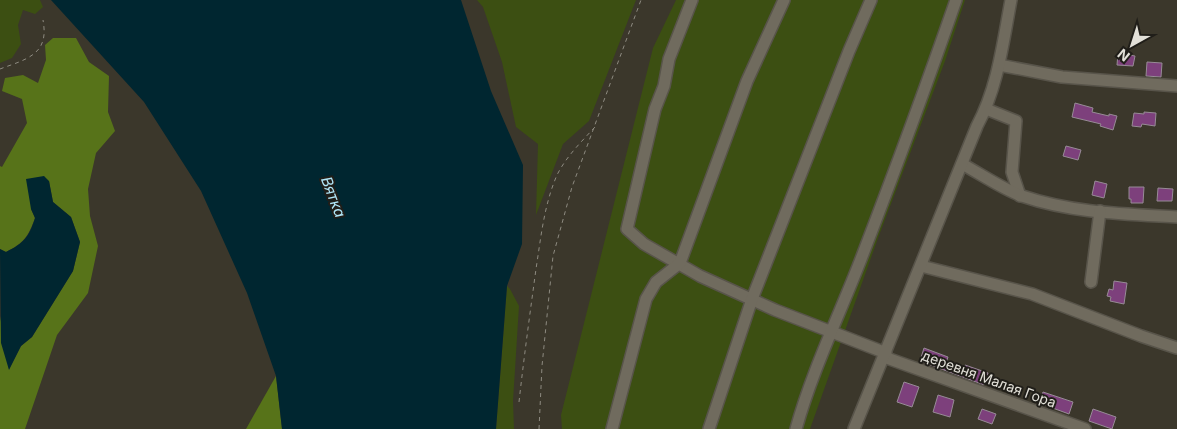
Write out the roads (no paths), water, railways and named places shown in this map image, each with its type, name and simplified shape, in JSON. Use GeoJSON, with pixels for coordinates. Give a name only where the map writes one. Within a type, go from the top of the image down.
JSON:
{"type":"FeatureCollection","features":[{"type":"Feature","properties":{"kind":"street","name":"деревня Малая Гора"},"geometry":{"type":"LineString","coordinates":[[692,0],[669,59],[664,86],[656,108],[627,229],[644,244],[700,276],[752,299],[885,355],[1085,429]]}},
{"type":"Feature","properties":{"kind":"street"},"geometry":{"type":"LineString","coordinates":[[612,429],[646,299],[656,282],[680,263],[747,81],[784,0]]}},
{"type":"Feature","properties":{"kind":"street"},"geometry":{"type":"LineString","coordinates":[[709,429],[752,299],[849,51],[871,0]]}},
{"type":"Feature","properties":{"kind":"street"},"geometry":{"type":"LineString","coordinates":[[796,429],[804,400],[919,106],[956,0]]}},
{"type":"Feature","properties":{"kind":"street"},"geometry":{"type":"LineString","coordinates":[[854,429],[977,126],[986,109],[999,65],[1011,0]]}},
{"type":"Feature","properties":{"kind":"street"},"geometry":{"type":"LineString","coordinates":[[999,65],[1062,76],[1177,86]]}},
{"type":"Feature","properties":{"kind":"street"},"geometry":{"type":"LineString","coordinates":[[986,109],[1016,121],[1012,172],[1020,196]]}},
{"type":"Feature","properties":{"kind":"street"},"geometry":{"type":"LineString","coordinates":[[962,164],[1020,196],[1067,208],[1177,217]]}},
{"type":"Feature","properties":{"kind":"street"},"geometry":{"type":"LineString","coordinates":[[1091,282],[1100,212]]}},
{"type":"Feature","properties":{"kind":"street"},"geometry":{"type":"LineString","coordinates":[[921,266],[1032,294],[1177,348]]}},
{"type":"Feature","properties":{"kind":"water","name":"Вятка"},"geometry":{"type":"Polygon","coordinates":[[[51,0],[461,0],[491,91],[523,165],[522,244],[507,286],[496,429],[282,429],[276,376],[247,293],[201,191],[144,102],[51,0]]]}},
{"type":"Feature","properties":{"kind":"water"},"geometry":{"type":"Polygon","coordinates":[[[44,176],[49,181],[53,202],[71,217],[80,242],[73,271],[32,337],[21,346],[9,370],[1,343],[0,249],[6,252],[17,246],[28,235],[35,218],[31,209],[26,179],[44,176]]]}}]}
